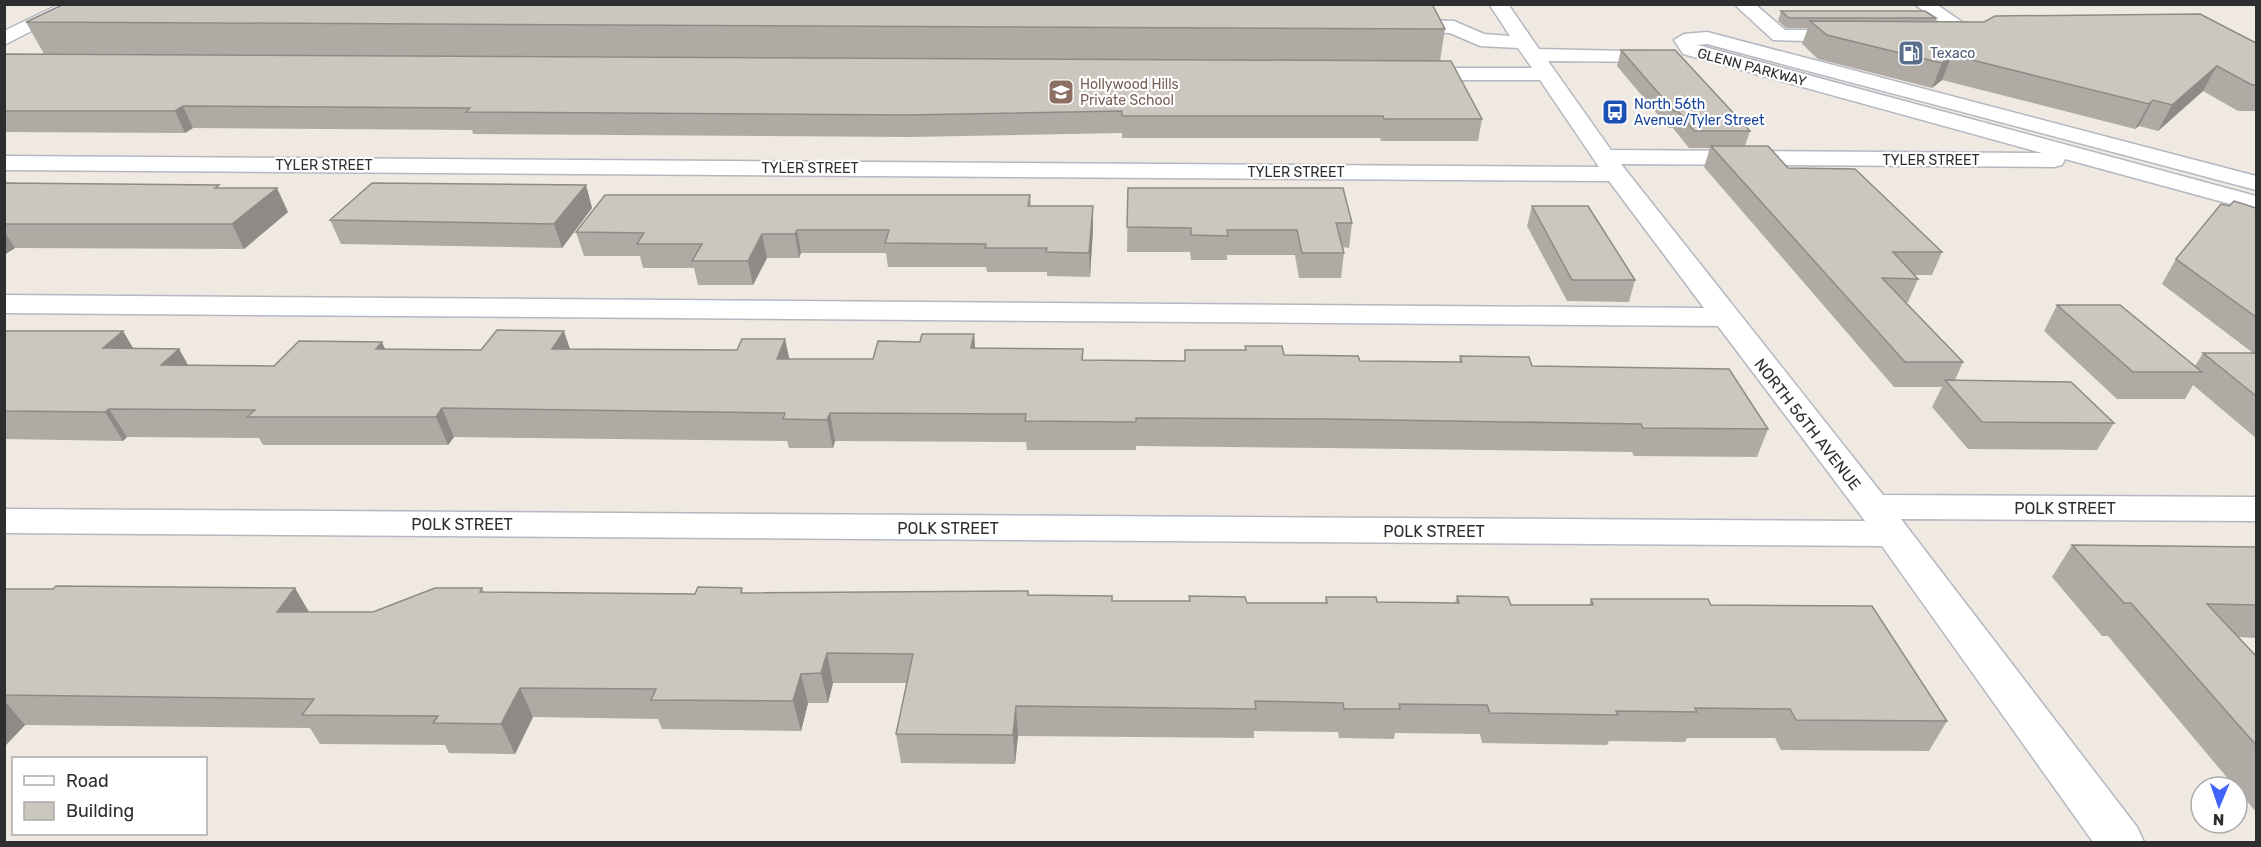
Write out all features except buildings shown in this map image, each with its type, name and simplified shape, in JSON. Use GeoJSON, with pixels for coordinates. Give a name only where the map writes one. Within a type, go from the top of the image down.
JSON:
{"type":"FeatureCollection","features":[{"type":"Feature","properties":{"kind":"street"},"geometry":{"type":"LineString","coordinates":[[4,39],[75,4]]}},
{"type":"Feature","properties":{"kind":"street","name":"NORTH 56TH AVENUE"},"geometry":{"type":"LineString","coordinates":[[1498,4],[1611,166],[1882,520],[2120,843]]}},
{"type":"Feature","properties":{"kind":"street"},"geometry":{"type":"LineString","coordinates":[[1743,4],[1780,36],[1871,36]]}},
{"type":"Feature","properties":{"kind":"street"},"geometry":{"type":"LineString","coordinates":[[1923,4],[1974,37],[1939,37]]}},
{"type":"Feature","properties":{"kind":"street"},"geometry":{"type":"LineString","coordinates":[[1381,25],[1454,27],[1479,40],[1529,48],[1716,57]]}},
{"type":"Feature","properties":{"kind":"street","name":"GLENN PARKWAY"},"geometry":{"type":"LineString","coordinates":[[2256,183],[1707,38],[1684,40],[1690,50],[2256,204]]}},
{"type":"Feature","properties":{"kind":"street"},"geometry":{"type":"LineString","coordinates":[[1391,74],[1547,74]]}},
{"type":"Feature","properties":{"kind":"street","name":"TYLER STREET"},"geometry":{"type":"LineString","coordinates":[[4,163],[1611,166],[2099,161],[2256,162]]}},
{"type":"Feature","properties":{"kind":"street"},"geometry":{"type":"LineString","coordinates":[[4,304],[1726,317]]}},
{"type":"Feature","properties":{"kind":"street","name":"POLK STREET"},"geometry":{"type":"LineString","coordinates":[[4,521],[1882,520],[2256,509]]}},
{"type":"Feature","properties":{"kind":"place","name":"Texaco"},"geometry":{"type":"Point","coordinates":[1911,53]}},
{"type":"Feature","properties":{"kind":"place","name":"Hollywood Hills Private School"},"geometry":{"type":"Point","coordinates":[1061,92]}},
{"type":"Feature","properties":{"kind":"place","name":"North 56th Avenue/Tyler Street"},"geometry":{"type":"Point","coordinates":[1615,112]}}]}
